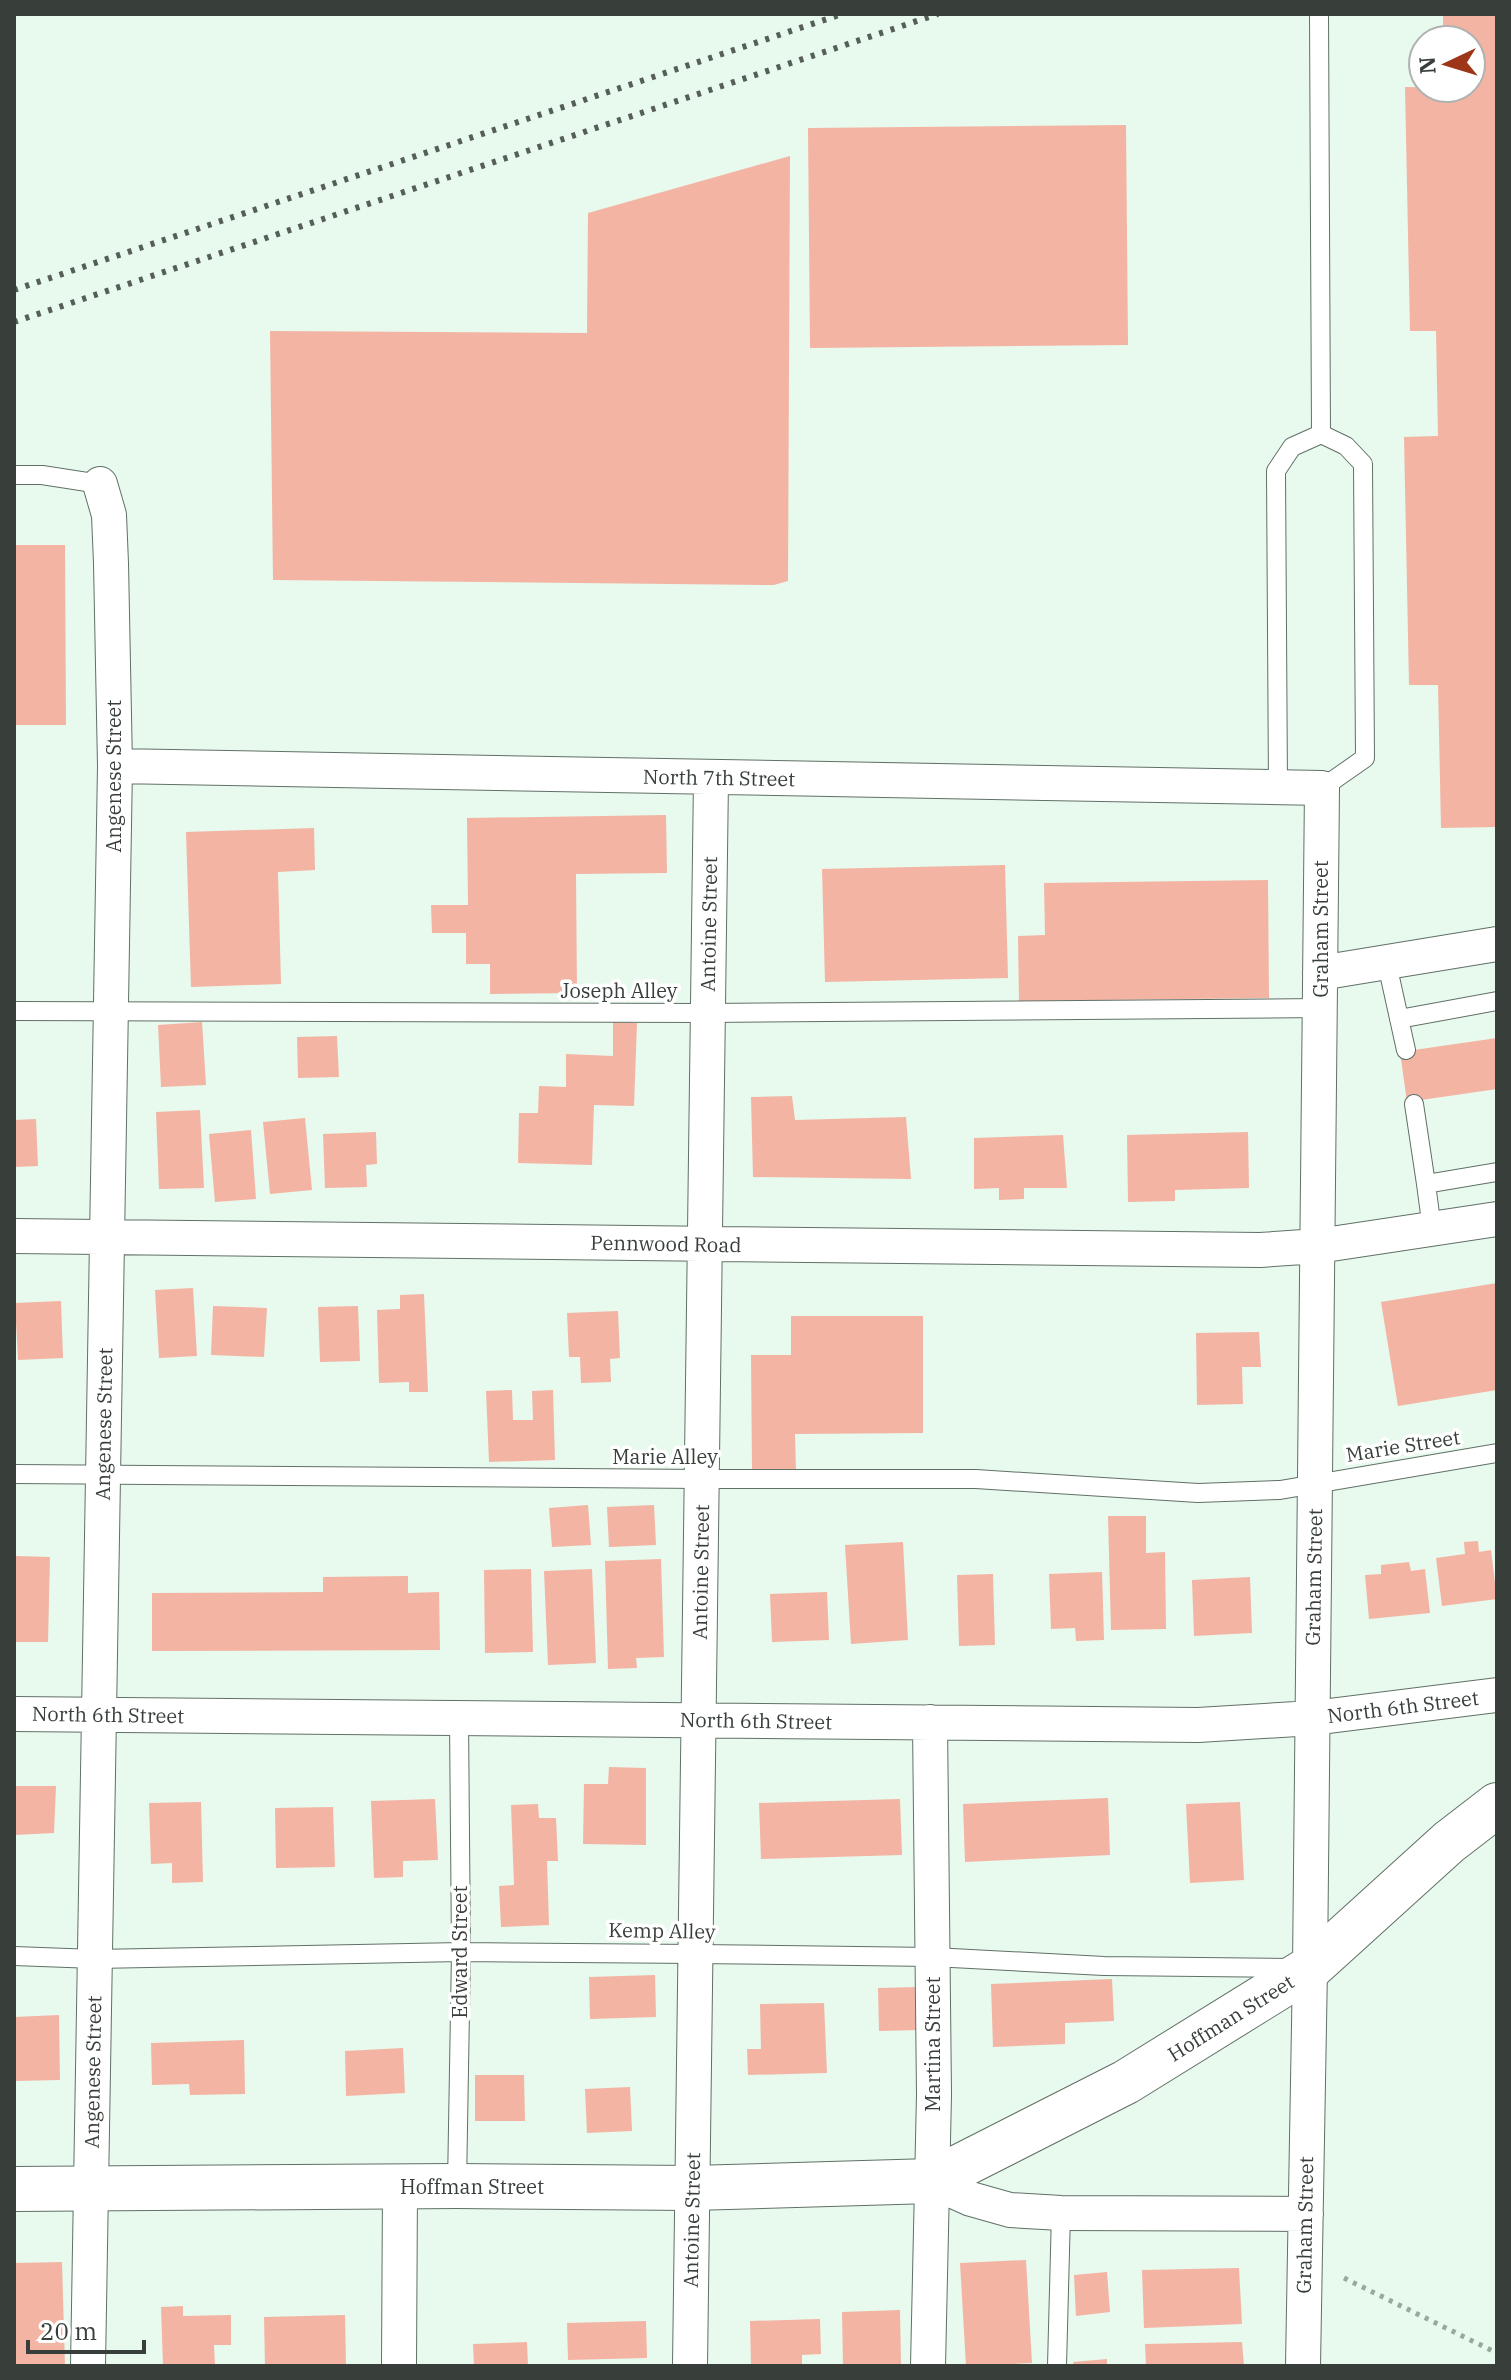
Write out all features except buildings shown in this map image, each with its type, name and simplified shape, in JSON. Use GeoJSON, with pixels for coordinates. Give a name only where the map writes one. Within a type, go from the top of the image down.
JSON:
{"type":"FeatureCollection","features":[{"type":"Feature","properties":{"kind":"street","name":"Angenese Street"},"geometry":{"type":"LineString","coordinates":[[88,2366],[115,766],[109,515],[100,484]]}},
{"type":"Feature","properties":{"kind":"street","name":"North 7th Street"},"geometry":{"type":"LineString","coordinates":[[115,766],[1322,788]]}},
{"type":"Feature","properties":{"kind":"street","name":"Antoine Street"},"geometry":{"type":"LineString","coordinates":[[690,2366],[711,778]]}},
{"type":"Feature","properties":{"kind":"street","name":"Graham Street"},"geometry":{"type":"LineString","coordinates":[[1303,2366],[1322,788]]}},
{"type":"Feature","properties":{"kind":"street"},"geometry":{"type":"LineString","coordinates":[[1320,973],[1497,944]]}},
{"type":"Feature","properties":{"kind":"street","name":"Pennwood Road"},"geometry":{"type":"LineString","coordinates":[[14,1236],[1260,1250],[1318,1246],[1497,1219]]}},
{"type":"Feature","properties":{"kind":"street","name":"North 6th Street"},"geometry":{"type":"LineString","coordinates":[[14,1714],[1198,1725],[1313,1718],[1497,1695]]}},
{"type":"Feature","properties":{"kind":"street","name":"Martina Street"},"geometry":{"type":"LineString","coordinates":[[928,2366],[934,2095],[930,1722]]}},
{"type":"Feature","properties":{"kind":"street","name":"Hoffman Street"},"geometry":{"type":"LineString","coordinates":[[14,2189],[692,2188],[931,2181],[1126,2082],[1310,1968],[1449,1842],[1497,1805]]}},
{"type":"Feature","properties":{"kind":"street","name":"Hoffman Street"},"geometry":{"type":"LineString","coordinates":[[931,2181],[971,2199],[1010,2210],[1306,2214]]}},
{"type":"Feature","properties":{"kind":"street"},"geometry":{"type":"LineString","coordinates":[[399,2366],[400,2187]]}},
{"type":"Feature","properties":{"kind":"lane"},"geometry":{"type":"LineString","coordinates":[[1319,14],[1321,434]]}},
{"type":"Feature","properties":{"kind":"lane"},"geometry":{"type":"LineString","coordinates":[[1278,787],[1276,471],[1292,447],[1321,434],[1346,446],[1363,464],[1365,758],[1322,788]]}},
{"type":"Feature","properties":{"kind":"lane"},"geometry":{"type":"LineString","coordinates":[[14,475],[42,475],[100,484]]}},
{"type":"Feature","properties":{"kind":"lane"},"geometry":{"type":"LineString","coordinates":[[1387,964],[1406,1050]]}},
{"type":"Feature","properties":{"kind":"lane"},"geometry":{"type":"LineString","coordinates":[[1399,1019],[1497,1001]]}},
{"type":"Feature","properties":{"kind":"lane","name":"Joseph Alley"},"geometry":{"type":"LineString","coordinates":[[14,1011],[708,1013],[1320,1008]]}},
{"type":"Feature","properties":{"kind":"lane"},"geometry":{"type":"LineString","coordinates":[[1414,1104],[1432,1229]]}},
{"type":"Feature","properties":{"kind":"lane"},"geometry":{"type":"LineString","coordinates":[[1426,1184],[1497,1172]]}},
{"type":"Feature","properties":{"kind":"lane","name":"Marie Street"},"geometry":{"type":"LineString","coordinates":[[1316,1483],[1497,1453]]}},
{"type":"Feature","properties":{"kind":"lane","name":"Marie Alley"},"geometry":{"type":"LineString","coordinates":[[14,1474],[976,1479],[1198,1493],[1280,1490],[1316,1483]]}},
{"type":"Feature","properties":{"kind":"lane","name":"Edward Street"},"geometry":{"type":"LineString","coordinates":[[457,2186],[461,1952],[459,1718]]}},
{"type":"Feature","properties":{"kind":"lane","name":"Kemp Alley"},"geometry":{"type":"LineString","coordinates":[[14,1956],[95,1959],[461,1952],[696,1954],[933,1957],[1104,1966],[1310,1968]]}},
{"type":"Feature","properties":{"kind":"lane"},"geometry":{"type":"LineString","coordinates":[[1057,2366],[1061,2213]]}},
{"type":"Feature","properties":{"kind":"path"},"geometry":{"type":"LineString","coordinates":[[1344,2278],[1497,2353]]}},
{"type":"Feature","properties":{"kind":"railway"},"geometry":{"type":"LineString","coordinates":[[14,290],[842,14]]}},
{"type":"Feature","properties":{"kind":"railway"},"geometry":{"type":"LineString","coordinates":[[14,322],[938,14]]}}]}
